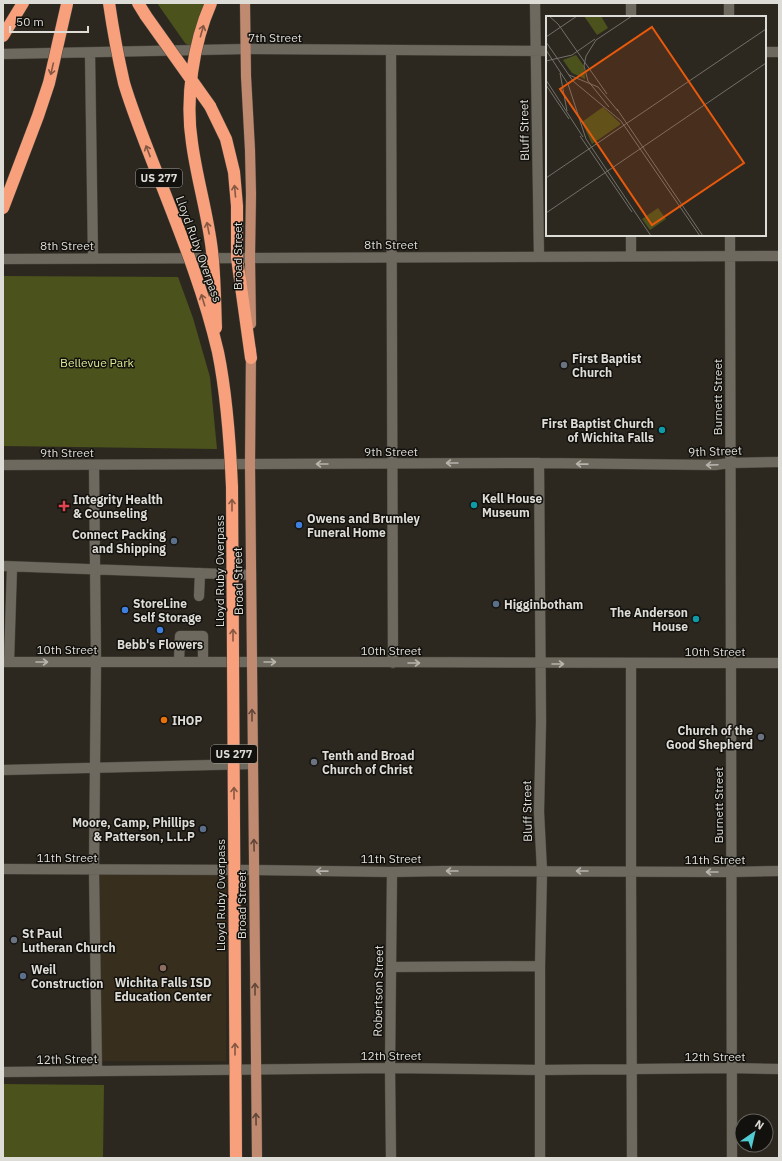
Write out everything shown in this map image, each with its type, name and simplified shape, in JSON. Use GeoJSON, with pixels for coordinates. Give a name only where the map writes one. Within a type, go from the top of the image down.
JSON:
{"type":"FeatureCollection","features":[{"type":"Feature","properties":{"kind":"highway","name":"Lloyd Ruby Overpass"},"geometry":{"type":"LineString","coordinates":[[109,3],[125,84],[137,123],[204,300],[223,381],[229,426],[232,487],[236,1158]]}},
{"type":"Feature","properties":{"kind":"highway"},"geometry":{"type":"LineString","coordinates":[[138,3],[210,106],[226,139],[234,172],[237,206],[236,258],[251,358]]}},
{"type":"Feature","properties":{"kind":"highway"},"geometry":{"type":"LineString","coordinates":[[211,3],[200,34],[194,62],[190,93],[190,110],[192,142],[212,251],[217,351]]}},
{"type":"Feature","properties":{"kind":"highway"},"geometry":{"type":"LineString","coordinates":[[3,208],[49,83],[67,4]]}},
{"type":"Feature","properties":{"kind":"highway"},"geometry":{"type":"LineString","coordinates":[[3,36],[21,5]]}},
{"type":"Feature","properties":{"kind":"main road","name":"Broad Street"},"geometry":{"type":"LineString","coordinates":[[245,3],[246,76],[251,187],[250,464],[256,1158]]}},
{"type":"Feature","properties":{"kind":"street","name":"Bluff Street"},"geometry":{"type":"LineString","coordinates":[[535,3],[539,257]]}},
{"type":"Feature","properties":{"kind":"street"},"geometry":{"type":"LineString","coordinates":[[631,3],[631,16]]}},
{"type":"Feature","properties":{"kind":"street"},"geometry":{"type":"LineString","coordinates":[[729,3],[729,16]]}},
{"type":"Feature","properties":{"kind":"street","name":"7th Street"},"geometry":{"type":"LineString","coordinates":[[3,54],[246,50],[546,51]]}},
{"type":"Feature","properties":{"kind":"street"},"geometry":{"type":"LineString","coordinates":[[391,50],[393,663]]}},
{"type":"Feature","properties":{"kind":"street"},"geometry":{"type":"LineString","coordinates":[[766,52],[779,52]]}},
{"type":"Feature","properties":{"kind":"street"},"geometry":{"type":"LineString","coordinates":[[90,53],[93,258]]}},
{"type":"Feature","properties":{"kind":"street"},"geometry":{"type":"LineString","coordinates":[[631,236],[631,256]]}},
{"type":"Feature","properties":{"kind":"street","name":"Burnett Street"},"geometry":{"type":"LineString","coordinates":[[730,236],[732,1158]]}},
{"type":"Feature","properties":{"kind":"street","name":"8th Street"},"geometry":{"type":"LineString","coordinates":[[3,259],[779,256]]}},
{"type":"Feature","properties":{"kind":"street","name":"9th Street"},"geometry":{"type":"LineString","coordinates":[[3,464],[539,463],[715,465],[730,462],[779,462]]}},
{"type":"Feature","properties":{"kind":"street","name":"Bluff Street"},"geometry":{"type":"LineString","coordinates":[[539,463],[541,722],[540,812],[542,871],[540,966],[540,1158]]}},
{"type":"Feature","properties":{"kind":"street"},"geometry":{"type":"LineString","coordinates":[[94,464],[96,661],[94,870],[97,1071]]}},
{"type":"Feature","properties":{"kind":"street"},"geometry":{"type":"LineString","coordinates":[[6,662],[8,567],[251,575]]}},
{"type":"Feature","properties":{"kind":"street"},"geometry":{"type":"LineString","coordinates":[[199,596],[200,574]]}},
{"type":"Feature","properties":{"kind":"street"},"geometry":{"type":"LineString","coordinates":[[179,661],[180,636],[203,636],[203,661]]}},
{"type":"Feature","properties":{"kind":"street","name":"10th Street"},"geometry":{"type":"LineString","coordinates":[[6,662],[203,661],[540,664],[779,664]]}},
{"type":"Feature","properties":{"kind":"street"},"geometry":{"type":"LineString","coordinates":[[631,664],[632,1158]]}},
{"type":"Feature","properties":{"kind":"street"},"geometry":{"type":"LineString","coordinates":[[3,770],[253,764]]}},
{"type":"Feature","properties":{"kind":"street","name":"11th Street"},"geometry":{"type":"LineString","coordinates":[[3,869],[392,872],[779,871]]}},
{"type":"Feature","properties":{"kind":"street","name":"Robertson Street"},"geometry":{"type":"LineString","coordinates":[[391,1158],[390,1068],[392,872]]}},
{"type":"Feature","properties":{"kind":"street"},"geometry":{"type":"LineString","coordinates":[[391,967],[540,966]]}},
{"type":"Feature","properties":{"kind":"street","name":"12th Street"},"geometry":{"type":"LineString","coordinates":[[3,1072],[390,1068],[540,1070],[779,1069]]}},
{"type":"Feature","properties":{"kind":"shaded area","name":"Wichita Falls ISD Education Center"},"geometry":{"type":"Polygon","coordinates":[[[100,875],[226,875],[226,1061],[100,1061],[100,875]]]}},
{"type":"Feature","properties":{"kind":"green space"},"geometry":{"type":"Polygon","coordinates":[[[157,3],[207,3],[194,47],[191,47],[185,43],[157,3]]]}},
{"type":"Feature","properties":{"kind":"green space","name":"Bellevue Park"},"geometry":{"type":"Polygon","coordinates":[[[3,276],[178,277],[193,318],[210,377],[217,449],[3,446],[3,276]]]}},
{"type":"Feature","properties":{"kind":"green space"},"geometry":{"type":"Polygon","coordinates":[[[3,1084],[104,1085],[103,1158],[3,1158],[3,1084]]]}},
{"type":"Feature","properties":{"kind":"place","name":"First Baptist Church"},"geometry":{"type":"Point","coordinates":[564,365]}},
{"type":"Feature","properties":{"kind":"place","name":"First Baptist Church of Wichita Falls"},"geometry":{"type":"Point","coordinates":[662,430]}},
{"type":"Feature","properties":{"kind":"place","name":"Kell House Museum"},"geometry":{"type":"Point","coordinates":[474,505]}},
{"type":"Feature","properties":{"kind":"place","name":"Integrity Health & Counseling"},"geometry":{"type":"Point","coordinates":[64,506]}},
{"type":"Feature","properties":{"kind":"place","name":"Owens and Brumley Funeral Home"},"geometry":{"type":"Point","coordinates":[299,525]}},
{"type":"Feature","properties":{"kind":"place","name":"Connect Packing and Shipping"},"geometry":{"type":"Point","coordinates":[174,541]}},
{"type":"Feature","properties":{"kind":"place","name":"Higginbotham"},"geometry":{"type":"Point","coordinates":[496,604]}},
{"type":"Feature","properties":{"kind":"place","name":"StoreLine Self Storage"},"geometry":{"type":"Point","coordinates":[125,610]}},
{"type":"Feature","properties":{"kind":"place","name":"The Anderson House"},"geometry":{"type":"Point","coordinates":[696,619]}},
{"type":"Feature","properties":{"kind":"place","name":"Bebb's Flowers"},"geometry":{"type":"Point","coordinates":[160,630]}},
{"type":"Feature","properties":{"kind":"place","name":"IHOP"},"geometry":{"type":"Point","coordinates":[164,720]}},
{"type":"Feature","properties":{"kind":"place","name":"Church of the Good Shepherd"},"geometry":{"type":"Point","coordinates":[761,737]}},
{"type":"Feature","properties":{"kind":"place","name":"Tenth and Broad Church of Christ"},"geometry":{"type":"Point","coordinates":[314,762]}},
{"type":"Feature","properties":{"kind":"place","name":"Moore, Camp, Phillips & Patterson, L.L.P"},"geometry":{"type":"Point","coordinates":[203,829]}},
{"type":"Feature","properties":{"kind":"place","name":"St Paul Lutheran Church"},"geometry":{"type":"Point","coordinates":[14,940]}},
{"type":"Feature","properties":{"kind":"place","name":"Wichita Falls ISD Education Center"},"geometry":{"type":"Point","coordinates":[163,968]}},
{"type":"Feature","properties":{"kind":"place","name":"Weil Construction"},"geometry":{"type":"Point","coordinates":[23,976]}}]}
